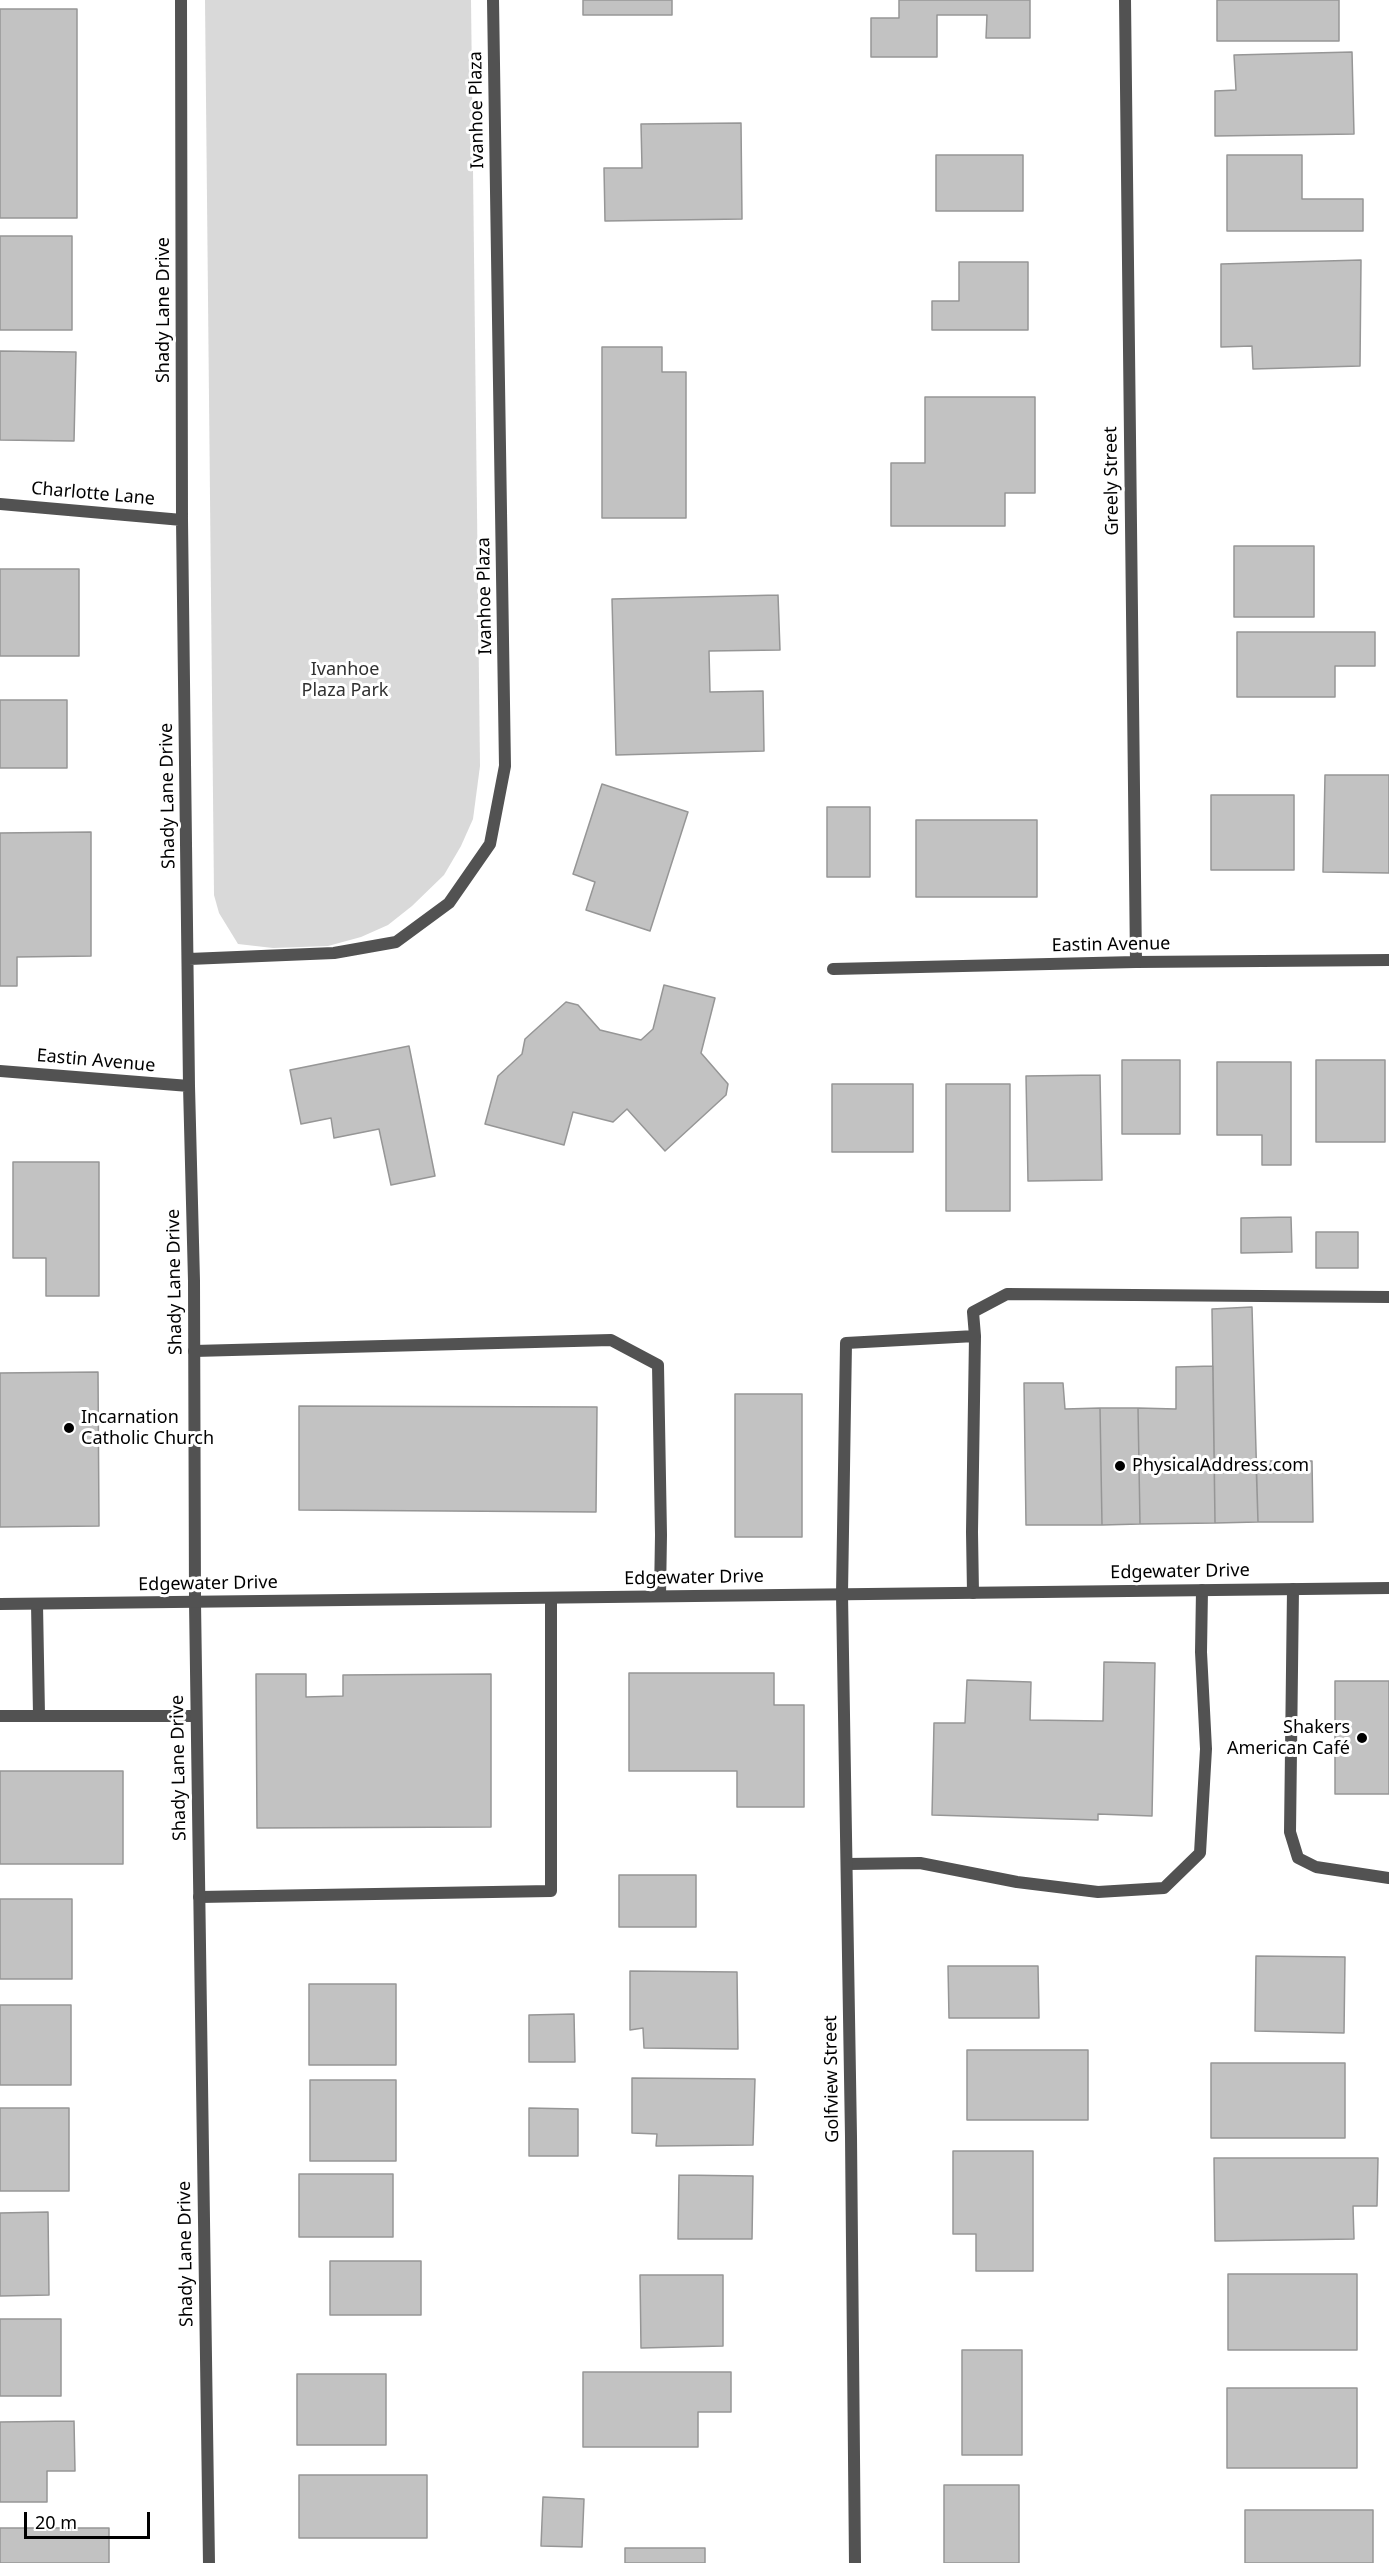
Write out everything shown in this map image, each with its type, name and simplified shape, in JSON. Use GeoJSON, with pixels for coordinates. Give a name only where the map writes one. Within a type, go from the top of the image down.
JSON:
{"type":"FeatureCollection","features":[{"type":"Feature","properties":{"kind":"street","name":"Shady Lane Drive"},"geometry":{"type":"LineString","coordinates":[[181,0],[182,520],[194,1351],[196,1716],[209,2563]]}},
{"type":"Feature","properties":{"kind":"street","name":"Ivanhoe Plaza"},"geometry":{"type":"LineString","coordinates":[[189,959],[334,953],[396,942],[449,903],[490,844],[506,766],[493,0]]}},
{"type":"Feature","properties":{"kind":"street","name":"Greely Street"},"geometry":{"type":"LineString","coordinates":[[1125,0],[1136,962]]}},
{"type":"Feature","properties":{"kind":"street","name":"Charlotte Lane"},"geometry":{"type":"LineString","coordinates":[[0,504],[182,520]]}},
{"type":"Feature","properties":{"kind":"street","name":"Eastin Avenue"},"geometry":{"type":"LineString","coordinates":[[833,969],[1136,962],[1389,960]]}},
{"type":"Feature","properties":{"kind":"street","name":"Eastin Avenue"},"geometry":{"type":"LineString","coordinates":[[0,1071],[189,1086]]}},
{"type":"Feature","properties":{"kind":"street"},"geometry":{"type":"LineString","coordinates":[[973,1593],[975,1336],[973,1312],[1007,1294],[1389,1297]]}},
{"type":"Feature","properties":{"kind":"street","name":"Golfview Street"},"geometry":{"type":"LineString","coordinates":[[855,2563],[842,1594],[846,1343],[975,1336]]}},
{"type":"Feature","properties":{"kind":"street"},"geometry":{"type":"LineString","coordinates":[[194,1351],[611,1340],[658,1365],[660,1596]]}},
{"type":"Feature","properties":{"kind":"street","name":"Edgewater Drive"},"geometry":{"type":"LineString","coordinates":[[0,1604],[1389,1588]]}},
{"type":"Feature","properties":{"kind":"street"},"geometry":{"type":"LineString","coordinates":[[1293,1589],[1290,1832],[1298,1857],[1316,1867],[1389,1878]]}},
{"type":"Feature","properties":{"kind":"street"},"geometry":{"type":"LineString","coordinates":[[847,1864],[920,1863],[1017,1882],[1098,1892],[1164,1888],[1200,1852],[1206,1749],[1201,1652],[1202,1590]]}},
{"type":"Feature","properties":{"kind":"street"},"geometry":{"type":"LineString","coordinates":[[199,1897],[551,1891],[551,1598]]}},
{"type":"Feature","properties":{"kind":"street"},"geometry":{"type":"LineString","coordinates":[[37,1604],[39,1715]]}},
{"type":"Feature","properties":{"kind":"street"},"geometry":{"type":"LineString","coordinates":[[0,1716],[196,1716]]}},
{"type":"Feature","properties":{"kind":"green space","name":"Ivanhoe Plaza Park"},"geometry":{"type":"Polygon","coordinates":[[[205,0],[471,0],[480,766],[473,819],[444,875],[412,906],[388,925],[361,937],[328,946],[273,948],[238,944],[219,913],[214,895],[205,0]]]}},
{"type":"Feature","properties":{"kind":"building"},"geometry":{"type":"Polygon","coordinates":[[[583,0],[672,0],[672,15],[583,15],[583,0]]]}},
{"type":"Feature","properties":{"kind":"building"},"geometry":{"type":"Polygon","coordinates":[[[899,0],[1030,0],[1030,38],[986,38],[987,15],[937,15],[937,57],[871,57],[871,18],[899,18],[899,0]]]}},
{"type":"Feature","properties":{"kind":"building"},"geometry":{"type":"Polygon","coordinates":[[[1217,0],[1339,0],[1339,41],[1217,41],[1217,0]]]}},
{"type":"Feature","properties":{"kind":"building"},"geometry":{"type":"Polygon","coordinates":[[[0,9],[77,9],[77,218],[0,218],[0,9]]]}},
{"type":"Feature","properties":{"kind":"building"},"geometry":{"type":"Polygon","coordinates":[[[1352,52],[1354,134],[1215,136],[1215,91],[1236,90],[1234,55],[1352,52]]]}},
{"type":"Feature","properties":{"kind":"building"},"geometry":{"type":"Polygon","coordinates":[[[741,123],[742,219],[605,221],[604,168],[642,168],[641,124],[741,123]]]}},
{"type":"Feature","properties":{"kind":"building"},"geometry":{"type":"Polygon","coordinates":[[[936,155],[1023,155],[1023,211],[936,211],[936,155]]]}},
{"type":"Feature","properties":{"kind":"building"},"geometry":{"type":"Polygon","coordinates":[[[1227,155],[1302,155],[1302,199],[1363,199],[1363,231],[1227,231],[1227,155]]]}},
{"type":"Feature","properties":{"kind":"building"},"geometry":{"type":"Polygon","coordinates":[[[0,236],[72,236],[72,330],[0,330],[0,236]]]}},
{"type":"Feature","properties":{"kind":"building"},"geometry":{"type":"Polygon","coordinates":[[[1361,260],[1360,366],[1253,369],[1252,346],[1221,347],[1221,264],[1361,260]]]}},
{"type":"Feature","properties":{"kind":"building"},"geometry":{"type":"Polygon","coordinates":[[[959,262],[1028,262],[1028,330],[932,330],[932,301],[959,301],[959,262]]]}},
{"type":"Feature","properties":{"kind":"building"},"geometry":{"type":"Polygon","coordinates":[[[602,347],[662,347],[662,372],[686,372],[686,518],[602,518],[602,347]]]}},
{"type":"Feature","properties":{"kind":"building"},"geometry":{"type":"Polygon","coordinates":[[[0,351],[76,352],[74,441],[0,440],[0,351]]]}},
{"type":"Feature","properties":{"kind":"building"},"geometry":{"type":"Polygon","coordinates":[[[925,397],[1035,397],[1035,493],[1005,493],[1005,526],[891,526],[891,463],[925,463],[925,397]]]}},
{"type":"Feature","properties":{"kind":"building"},"geometry":{"type":"Polygon","coordinates":[[[1234,546],[1314,546],[1314,617],[1234,617],[1234,546]]]}},
{"type":"Feature","properties":{"kind":"building"},"geometry":{"type":"Polygon","coordinates":[[[0,569],[79,569],[79,656],[0,656],[0,569]]]}},
{"type":"Feature","properties":{"kind":"building"},"geometry":{"type":"Polygon","coordinates":[[[778,595],[780,650],[709,651],[710,692],[763,691],[764,751],[616,755],[612,599],[778,595]]]}},
{"type":"Feature","properties":{"kind":"building"},"geometry":{"type":"Polygon","coordinates":[[[1237,632],[1375,632],[1375,666],[1335,666],[1335,697],[1237,697],[1237,632]]]}},
{"type":"Feature","properties":{"kind":"building"},"geometry":{"type":"Polygon","coordinates":[[[0,700],[67,700],[67,768],[0,768],[0,700]]]}},
{"type":"Feature","properties":{"kind":"building"},"geometry":{"type":"Polygon","coordinates":[[[1325,775],[1389,775],[1389,873],[1323,872],[1325,775]]]}},
{"type":"Feature","properties":{"kind":"building"},"geometry":{"type":"Polygon","coordinates":[[[602,784],[688,812],[650,931],[586,910],[595,882],[573,874],[602,784]]]}},
{"type":"Feature","properties":{"kind":"building"},"geometry":{"type":"Polygon","coordinates":[[[1211,795],[1294,795],[1294,870],[1211,870],[1211,795]]]}},
{"type":"Feature","properties":{"kind":"building"},"geometry":{"type":"Polygon","coordinates":[[[827,807],[870,807],[870,877],[827,877],[827,807]]]}},
{"type":"Feature","properties":{"kind":"building"},"geometry":{"type":"Polygon","coordinates":[[[916,820],[1037,820],[1037,897],[916,897],[916,820]]]}},
{"type":"Feature","properties":{"kind":"building"},"geometry":{"type":"Polygon","coordinates":[[[91,832],[91,956],[17,957],[17,986],[0,986],[0,833],[91,832]]]}},
{"type":"Feature","properties":{"kind":"building"},"geometry":{"type":"Polygon","coordinates":[[[664,985],[715,998],[701,1053],[728,1084],[726,1095],[665,1151],[627,1109],[613,1122],[573,1112],[564,1145],[485,1124],[498,1076],[522,1054],[525,1039],[566,1002],[578,1005],[600,1030],[641,1040],[653,1029],[664,985]]]}},
{"type":"Feature","properties":{"kind":"building"},"geometry":{"type":"Polygon","coordinates":[[[409,1046],[435,1176],[391,1185],[379,1129],[334,1138],[331,1118],[301,1124],[290,1070],[409,1046]]]}},
{"type":"Feature","properties":{"kind":"building"},"geometry":{"type":"Polygon","coordinates":[[[1122,1060],[1180,1060],[1180,1134],[1122,1134],[1122,1060]]]}},
{"type":"Feature","properties":{"kind":"building"},"geometry":{"type":"Polygon","coordinates":[[[1316,1060],[1385,1060],[1385,1142],[1316,1142],[1316,1060]]]}},
{"type":"Feature","properties":{"kind":"building"},"geometry":{"type":"Polygon","coordinates":[[[1217,1062],[1291,1062],[1291,1165],[1262,1165],[1262,1135],[1217,1135],[1217,1062]]]}},
{"type":"Feature","properties":{"kind":"building"},"geometry":{"type":"Polygon","coordinates":[[[1100,1075],[1102,1180],[1028,1181],[1026,1076],[1100,1075]]]}},
{"type":"Feature","properties":{"kind":"building"},"geometry":{"type":"Polygon","coordinates":[[[832,1084],[913,1084],[913,1152],[832,1152],[832,1084]]]}},
{"type":"Feature","properties":{"kind":"building"},"geometry":{"type":"Polygon","coordinates":[[[946,1084],[1010,1084],[1010,1211],[946,1211],[946,1084]]]}},
{"type":"Feature","properties":{"kind":"building"},"geometry":{"type":"Polygon","coordinates":[[[13,1162],[99,1162],[99,1296],[46,1296],[46,1258],[13,1258],[13,1162]]]}},
{"type":"Feature","properties":{"kind":"building"},"geometry":{"type":"Polygon","coordinates":[[[1291,1217],[1292,1252],[1241,1253],[1241,1218],[1291,1217]]]}},
{"type":"Feature","properties":{"kind":"building"},"geometry":{"type":"Polygon","coordinates":[[[1316,1232],[1358,1232],[1358,1268],[1316,1268],[1316,1232]]]}},
{"type":"Feature","properties":{"kind":"building"},"geometry":{"type":"Polygon","coordinates":[[[1252,1307],[1258,1522],[1215,1523],[1212,1309],[1252,1307]]]}},
{"type":"Feature","properties":{"kind":"building"},"geometry":{"type":"Polygon","coordinates":[[[1213,1366],[1215,1523],[1140,1524],[1138,1408],[1176,1409],[1176,1367],[1213,1366]]]}},
{"type":"Feature","properties":{"kind":"building"},"geometry":{"type":"Polygon","coordinates":[[[98,1372],[99,1526],[0,1527],[0,1373],[98,1372]]]}},
{"type":"Feature","properties":{"kind":"building"},"geometry":{"type":"Polygon","coordinates":[[[1024,1383],[1063,1383],[1065,1409],[1100,1408],[1102,1525],[1026,1525],[1024,1383]]]}},
{"type":"Feature","properties":{"kind":"building"},"geometry":{"type":"Polygon","coordinates":[[[735,1394],[802,1394],[802,1537],[735,1537],[735,1394]]]}},
{"type":"Feature","properties":{"kind":"building"},"geometry":{"type":"Polygon","coordinates":[[[299,1406],[597,1407],[596,1512],[299,1510],[299,1406]]]}},
{"type":"Feature","properties":{"kind":"building","name":"PhysicalAddress.com"},"geometry":{"type":"Polygon","coordinates":[[[1100,1408],[1138,1408],[1140,1524],[1102,1525],[1100,1408]]]}},
{"type":"Feature","properties":{"kind":"building"},"geometry":{"type":"Polygon","coordinates":[[[1256,1461],[1312,1461],[1313,1522],[1258,1522],[1256,1461]]]}},
{"type":"Feature","properties":{"kind":"building"},"geometry":{"type":"Polygon","coordinates":[[[1104,1662],[1155,1663],[1152,1816],[1098,1814],[1098,1820],[932,1815],[934,1723],[965,1723],[967,1680],[1031,1682],[1030,1720],[1103,1721],[1104,1662]]]}},
{"type":"Feature","properties":{"kind":"building"},"geometry":{"type":"Polygon","coordinates":[[[629,1673],[774,1673],[774,1705],[804,1705],[804,1807],[737,1807],[737,1771],[629,1771],[629,1673]]]}},
{"type":"Feature","properties":{"kind":"building"},"geometry":{"type":"Polygon","coordinates":[[[256,1674],[306,1674],[306,1697],[343,1696],[343,1675],[491,1674],[491,1827],[257,1828],[256,1674]]]}},
{"type":"Feature","properties":{"kind":"building","name":"Shakers American Café"},"geometry":{"type":"Polygon","coordinates":[[[1335,1681],[1389,1681],[1389,1794],[1335,1794],[1335,1681]]]}},
{"type":"Feature","properties":{"kind":"building"},"geometry":{"type":"Polygon","coordinates":[[[0,1771],[123,1771],[123,1864],[0,1864],[0,1771]]]}},
{"type":"Feature","properties":{"kind":"building"},"geometry":{"type":"Polygon","coordinates":[[[619,1875],[696,1875],[696,1927],[619,1927],[619,1875]]]}},
{"type":"Feature","properties":{"kind":"building"},"geometry":{"type":"Polygon","coordinates":[[[0,1899],[72,1899],[72,1979],[0,1979],[0,1899]]]}},
{"type":"Feature","properties":{"kind":"building"},"geometry":{"type":"Polygon","coordinates":[[[1256,1956],[1345,1957],[1344,2033],[1255,2031],[1256,1956]]]}},
{"type":"Feature","properties":{"kind":"building"},"geometry":{"type":"Polygon","coordinates":[[[948,1966],[1038,1966],[1039,2018],[949,2018],[948,1966]]]}},
{"type":"Feature","properties":{"kind":"building"},"geometry":{"type":"Polygon","coordinates":[[[630,1971],[737,1972],[738,2049],[644,2048],[643,2028],[630,2030],[630,1971]]]}},
{"type":"Feature","properties":{"kind":"building"},"geometry":{"type":"Polygon","coordinates":[[[309,1984],[396,1984],[396,2065],[309,2065],[309,1984]]]}},
{"type":"Feature","properties":{"kind":"building"},"geometry":{"type":"Polygon","coordinates":[[[0,2005],[71,2005],[71,2085],[0,2085],[0,2005]]]}},
{"type":"Feature","properties":{"kind":"building"},"geometry":{"type":"Polygon","coordinates":[[[574,2014],[575,2062],[529,2062],[529,2015],[574,2014]]]}},
{"type":"Feature","properties":{"kind":"building"},"geometry":{"type":"Polygon","coordinates":[[[967,2050],[1088,2050],[1088,2120],[967,2120],[967,2050]]]}},
{"type":"Feature","properties":{"kind":"building"},"geometry":{"type":"Polygon","coordinates":[[[1211,2063],[1345,2063],[1345,2138],[1211,2138],[1211,2063]]]}},
{"type":"Feature","properties":{"kind":"building"},"geometry":{"type":"Polygon","coordinates":[[[632,2078],[755,2079],[753,2145],[656,2146],[657,2134],[632,2133],[632,2078]]]}},
{"type":"Feature","properties":{"kind":"building"},"geometry":{"type":"Polygon","coordinates":[[[310,2080],[396,2080],[396,2161],[310,2161],[310,2080]]]}},
{"type":"Feature","properties":{"kind":"building"},"geometry":{"type":"Polygon","coordinates":[[[0,2108],[69,2108],[69,2191],[0,2191],[0,2108]]]}},
{"type":"Feature","properties":{"kind":"building"},"geometry":{"type":"Polygon","coordinates":[[[529,2108],[578,2109],[578,2156],[529,2156],[529,2108]]]}},
{"type":"Feature","properties":{"kind":"building"},"geometry":{"type":"Polygon","coordinates":[[[953,2151],[1033,2151],[1033,2271],[976,2271],[976,2234],[953,2234],[953,2151]]]}},
{"type":"Feature","properties":{"kind":"building"},"geometry":{"type":"Polygon","coordinates":[[[1214,2158],[1378,2158],[1377,2206],[1353,2206],[1354,2239],[1215,2241],[1214,2158]]]}},
{"type":"Feature","properties":{"kind":"building"},"geometry":{"type":"Polygon","coordinates":[[[299,2174],[393,2174],[393,2237],[299,2237],[299,2174]]]}},
{"type":"Feature","properties":{"kind":"building"},"geometry":{"type":"Polygon","coordinates":[[[679,2175],[753,2176],[752,2239],[678,2239],[679,2175]]]}},
{"type":"Feature","properties":{"kind":"building"},"geometry":{"type":"Polygon","coordinates":[[[48,2212],[49,2295],[0,2296],[0,2213],[48,2212]]]}},
{"type":"Feature","properties":{"kind":"building"},"geometry":{"type":"Polygon","coordinates":[[[330,2261],[421,2261],[421,2315],[330,2315],[330,2261]]]}},
{"type":"Feature","properties":{"kind":"building"},"geometry":{"type":"Polygon","coordinates":[[[1228,2274],[1357,2274],[1357,2350],[1228,2350],[1228,2274]]]}},
{"type":"Feature","properties":{"kind":"building"},"geometry":{"type":"Polygon","coordinates":[[[640,2275],[723,2275],[723,2346],[641,2348],[640,2275]]]}},
{"type":"Feature","properties":{"kind":"building"},"geometry":{"type":"Polygon","coordinates":[[[0,2319],[61,2319],[61,2396],[0,2396],[0,2319]]]}},
{"type":"Feature","properties":{"kind":"building"},"geometry":{"type":"Polygon","coordinates":[[[962,2350],[1022,2350],[1022,2455],[962,2455],[962,2350]]]}},
{"type":"Feature","properties":{"kind":"building"},"geometry":{"type":"Polygon","coordinates":[[[583,2372],[731,2372],[731,2412],[698,2412],[698,2447],[583,2447],[583,2372]]]}},
{"type":"Feature","properties":{"kind":"building"},"geometry":{"type":"Polygon","coordinates":[[[297,2374],[386,2374],[386,2445],[297,2445],[297,2374]]]}},
{"type":"Feature","properties":{"kind":"building"},"geometry":{"type":"Polygon","coordinates":[[[1227,2388],[1357,2388],[1357,2468],[1227,2468],[1227,2388]]]}},
{"type":"Feature","properties":{"kind":"building"},"geometry":{"type":"Polygon","coordinates":[[[74,2421],[75,2471],[47,2471],[47,2502],[0,2502],[0,2422],[74,2421]]]}},
{"type":"Feature","properties":{"kind":"building"},"geometry":{"type":"Polygon","coordinates":[[[299,2475],[427,2475],[427,2538],[299,2538],[299,2475]]]}},
{"type":"Feature","properties":{"kind":"building"},"geometry":{"type":"Polygon","coordinates":[[[944,2485],[1019,2485],[1019,2563],[944,2563],[944,2485]]]}},
{"type":"Feature","properties":{"kind":"building"},"geometry":{"type":"Polygon","coordinates":[[[543,2497],[584,2499],[582,2547],[541,2546],[543,2497]]]}},
{"type":"Feature","properties":{"kind":"building"},"geometry":{"type":"Polygon","coordinates":[[[1245,2510],[1373,2510],[1373,2563],[1245,2563],[1245,2510]]]}},
{"type":"Feature","properties":{"kind":"building"},"geometry":{"type":"Polygon","coordinates":[[[0,2528],[109,2528],[109,2563],[0,2563],[0,2528]]]}},
{"type":"Feature","properties":{"kind":"building"},"geometry":{"type":"Polygon","coordinates":[[[625,2548],[705,2548],[705,2563],[625,2563],[625,2548]]]}},
{"type":"Feature","properties":{"kind":"place","name":"Incarnation Catholic Church"},"geometry":{"type":"Point","coordinates":[69,1428]}},
{"type":"Feature","properties":{"kind":"place","name":"PhysicalAddress.com"},"geometry":{"type":"Point","coordinates":[1120,1466]}},
{"type":"Feature","properties":{"kind":"place","name":"Shakers American Café"},"geometry":{"type":"Point","coordinates":[1362,1738]}}]}
